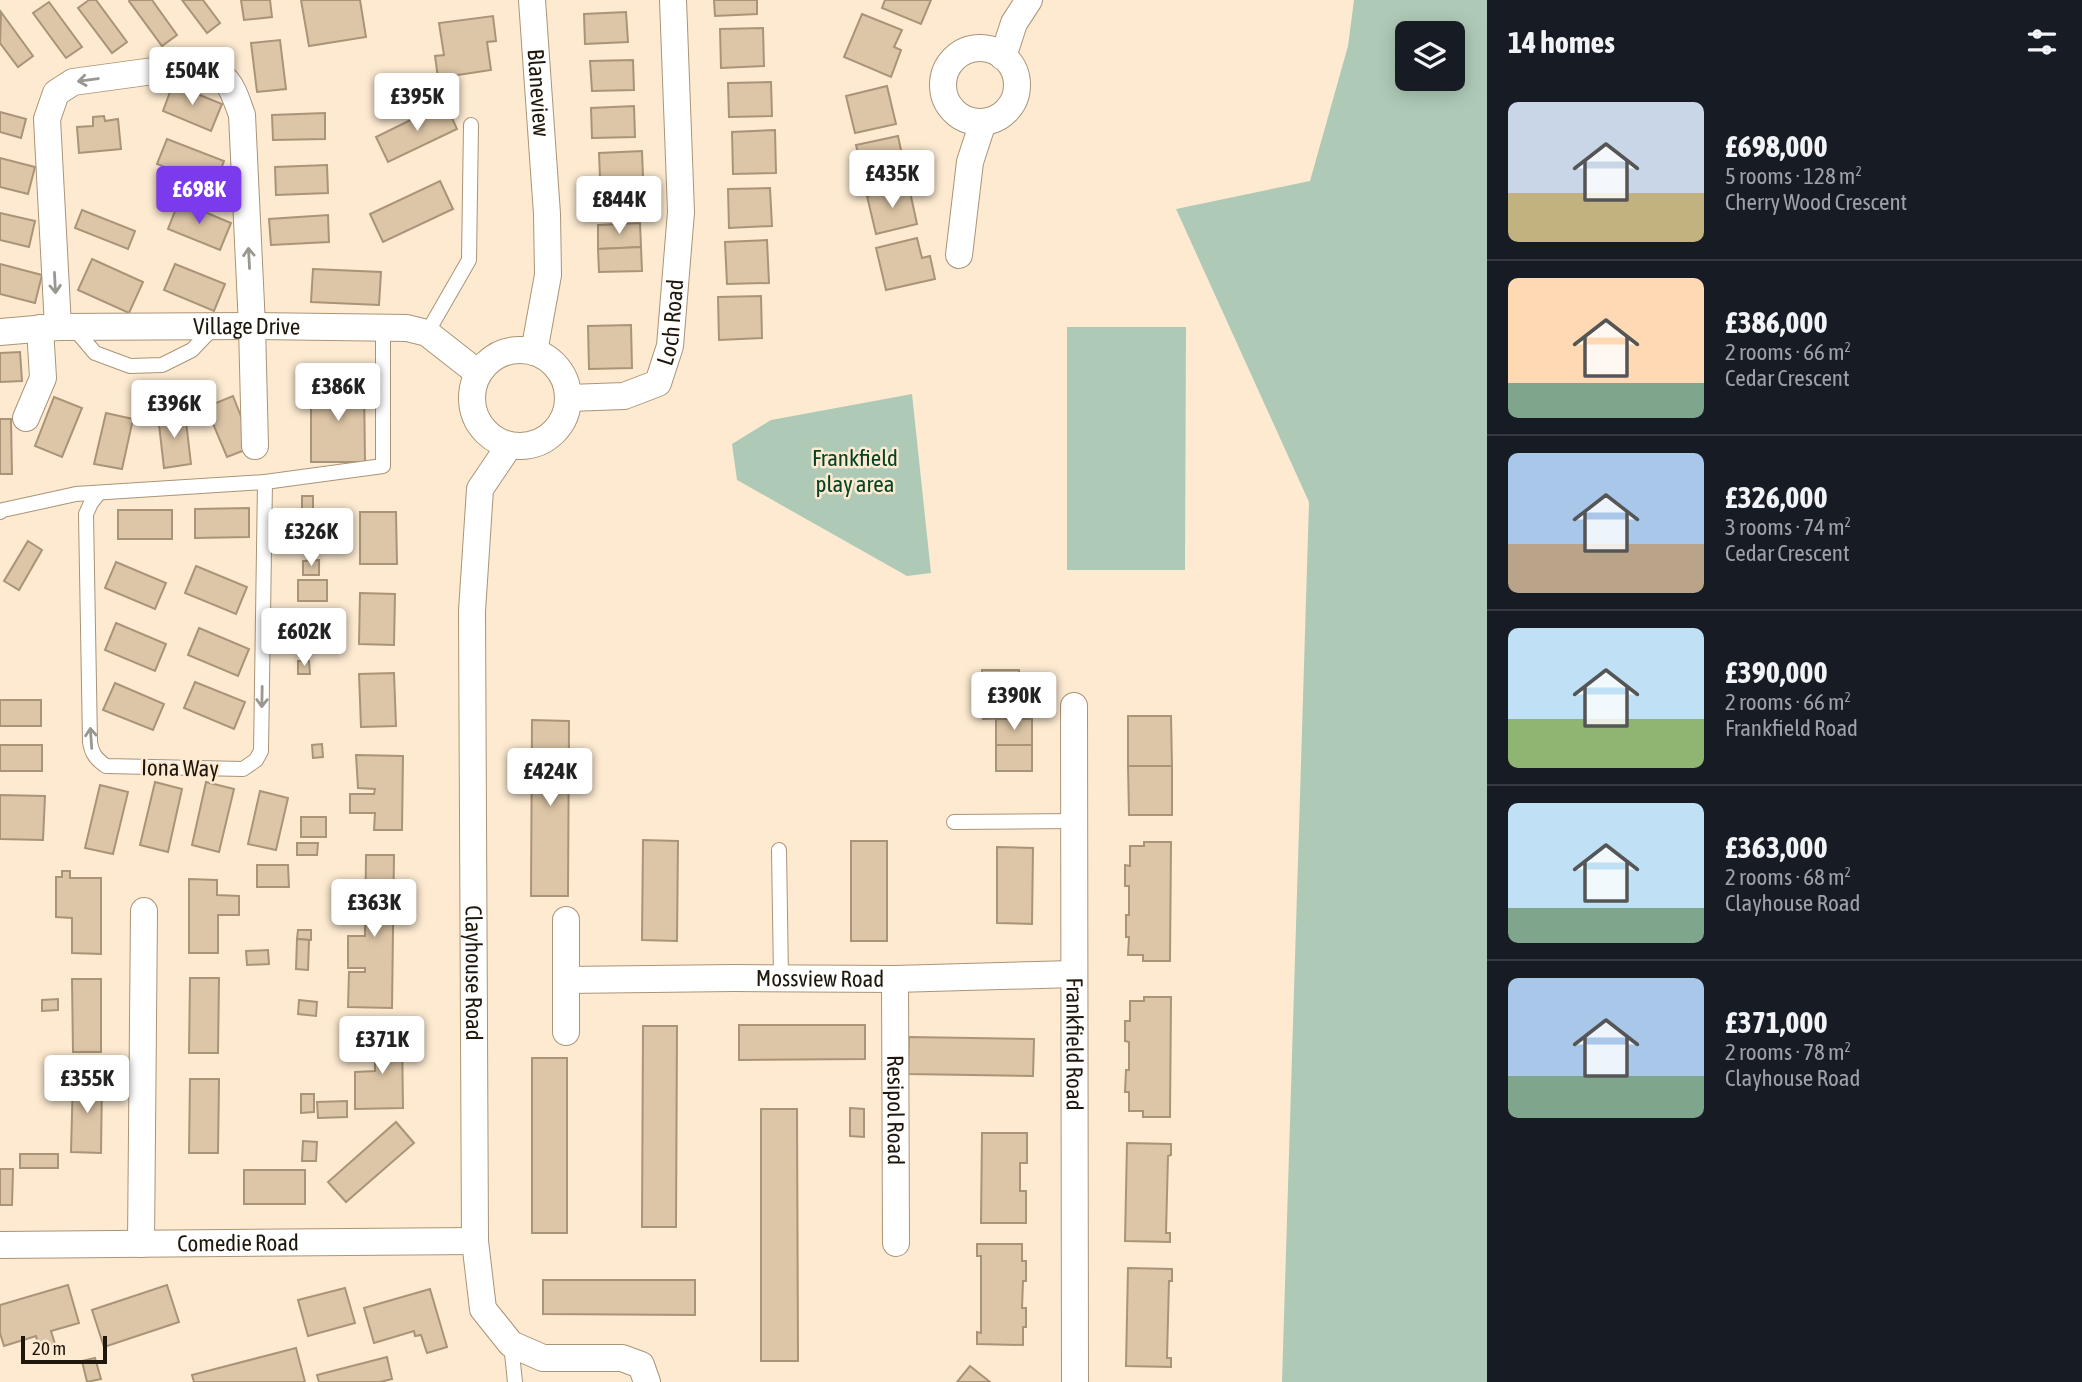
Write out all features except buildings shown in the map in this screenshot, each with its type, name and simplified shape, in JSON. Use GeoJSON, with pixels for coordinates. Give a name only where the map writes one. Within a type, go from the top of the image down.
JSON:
{"type":"FeatureCollection","features":[{"type":"Feature","properties":{"kind":"street","name":"Blaneview"},"geometry":{"type":"LineString","coordinates":[[532,0],[547,214],[548,275],[534,352]]}},
{"type":"Feature","properties":{"kind":"street","name":"Loch Road"},"geometry":{"type":"LineString","coordinates":[[569,398],[624,396],[658,383],[670,346],[681,212],[673,0]]}},
{"type":"Feature","properties":{"kind":"street"},"geometry":{"type":"LineString","coordinates":[[1003,57],[1014,23],[1029,0]]}},
{"type":"Feature","properties":{"kind":"street"},"geometry":{"type":"LineString","coordinates":[[981,48],[993,51],[1012,66],[1017,90],[1006,112],[984,122],[960,117],[951,109],[943,86],[944,75],[958,55],[981,48]]}},
{"type":"Feature","properties":{"kind":"street"},"geometry":{"type":"LineString","coordinates":[[26,418],[50,378],[57,327],[47,119],[56,93],[73,82],[197,65],[214,70],[230,84],[242,116],[253,326],[255,446]]}},
{"type":"Feature","properties":{"kind":"street"},"geometry":{"type":"LineString","coordinates":[[959,255],[970,162],[984,122]]}},
{"type":"Feature","properties":{"kind":"street","name":"Village Drive"},"geometry":{"type":"LineString","coordinates":[[0,332],[57,327],[407,328],[427,333],[478,373]]}},
{"type":"Feature","properties":{"kind":"street"},"geometry":{"type":"LineString","coordinates":[[519,349],[546,357],[565,379],[569,398],[564,419],[552,435],[533,446],[509,446],[486,434],[473,412],[471,391],[478,373],[502,353],[519,349]]}},
{"type":"Feature","properties":{"kind":"street","name":"Clayhouse Road"},"geometry":{"type":"LineString","coordinates":[[509,446],[480,489],[472,611],[475,1241],[483,1309],[511,1344],[544,1358],[622,1357],[641,1365],[647,1382]]}},
{"type":"Feature","properties":{"kind":"street","name":"Frankfield Road"},"geometry":{"type":"LineString","coordinates":[[1074,706],[1075,1382]]}},
{"type":"Feature","properties":{"kind":"street"},"geometry":{"type":"LineString","coordinates":[[141,1244],[144,911]]}},
{"type":"Feature","properties":{"kind":"street"},"geometry":{"type":"LineString","coordinates":[[566,920],[566,1032]]}},
{"type":"Feature","properties":{"kind":"street","name":"Mossview Road"},"geometry":{"type":"LineString","coordinates":[[566,980],[895,979],[1074,974]]}},
{"type":"Feature","properties":{"kind":"street","name":"Resipol Road"},"geometry":{"type":"LineString","coordinates":[[895,979],[896,1243]]}},
{"type":"Feature","properties":{"kind":"street","name":"Comedie Road"},"geometry":{"type":"LineString","coordinates":[[0,1245],[475,1241]]}},
{"type":"Feature","properties":{"kind":"lane"},"geometry":{"type":"LineString","coordinates":[[427,333],[469,260],[471,125]]}},
{"type":"Feature","properties":{"kind":"lane"},"geometry":{"type":"LineString","coordinates":[[57,327],[96,353],[130,366],[162,365],[192,350],[215,326]]}},
{"type":"Feature","properties":{"kind":"lane"},"geometry":{"type":"LineString","coordinates":[[0,512],[76,494],[265,482],[383,466],[383,326]]}},
{"type":"Feature","properties":{"kind":"lane","name":"Iona Way"},"geometry":{"type":"LineString","coordinates":[[99,492],[90,503],[86,514],[92,753],[106,766],[243,769],[256,761],[261,751],[265,482]]}},
{"type":"Feature","properties":{"kind":"lane"},"geometry":{"type":"LineString","coordinates":[[954,822],[1074,821]]}},
{"type":"Feature","properties":{"kind":"lane"},"geometry":{"type":"LineString","coordinates":[[779,850],[781,978]]}},
{"type":"Feature","properties":{"kind":"lane"},"geometry":{"type":"LineString","coordinates":[[511,1344],[515,1382]]}},
{"type":"Feature","properties":{"kind":"green space"},"geometry":{"type":"Polygon","coordinates":[[[1354,0],[1487,0],[1487,1382],[1282,1382],[1309,502],[1176,209],[1310,181],[1348,46],[1354,0]]]}},
{"type":"Feature","properties":{"kind":"green space"},"geometry":{"type":"Polygon","coordinates":[[[1067,327],[1186,327],[1185,570],[1067,570],[1067,327]]]}},
{"type":"Feature","properties":{"kind":"green space","name":"Frankfield play area"},"geometry":{"type":"Polygon","coordinates":[[[912,394],[931,573],[907,576],[737,480],[732,444],[771,420],[912,394]]]}}]}
